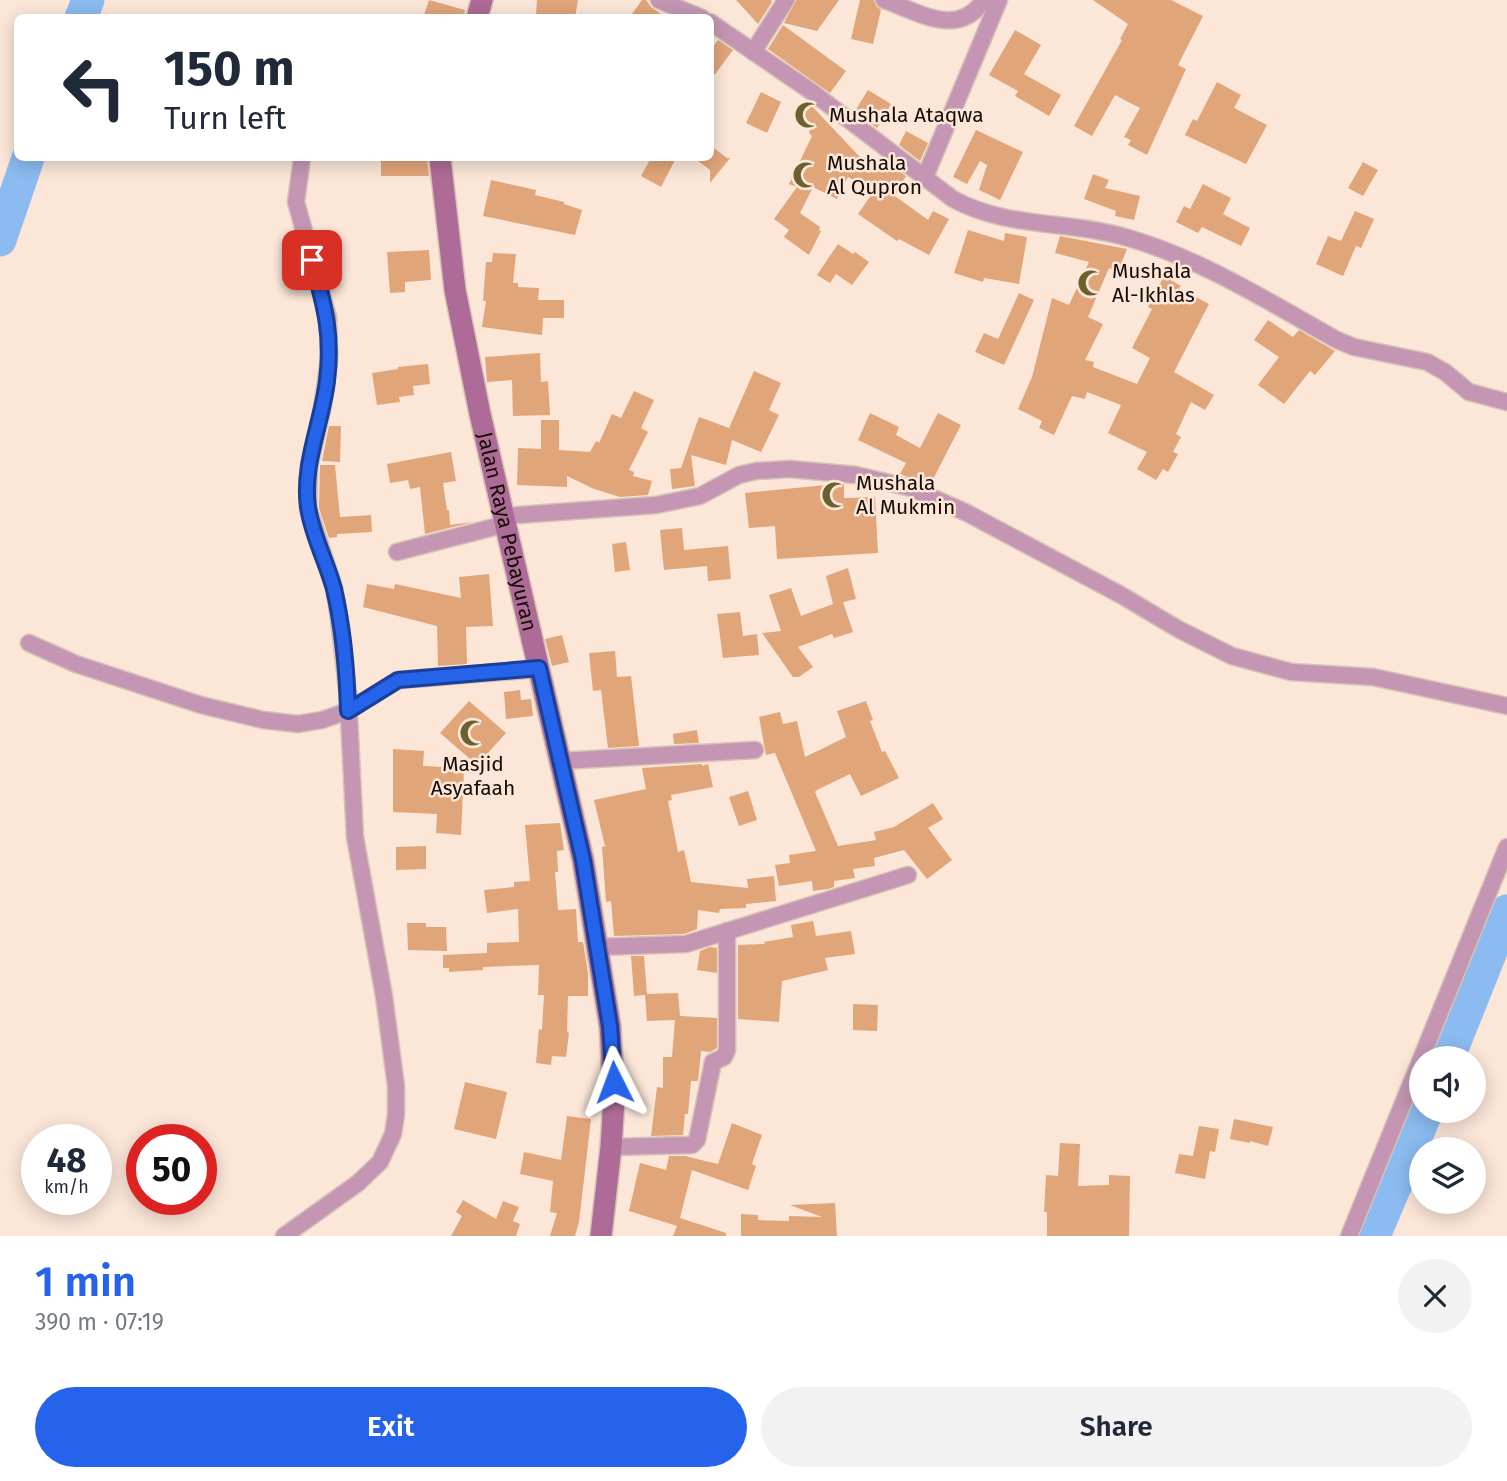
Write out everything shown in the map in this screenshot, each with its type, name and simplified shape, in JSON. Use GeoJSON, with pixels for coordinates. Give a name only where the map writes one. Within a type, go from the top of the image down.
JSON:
{"type":"FeatureCollection","features":[{"type":"Feature","properties":{"kind":"main road","name":"Jalan Raya Pebayuran"},"geometry":{"type":"LineString","coordinates":[[440,161],[455,290],[480,414],[583,860],[610,1026],[614,1065],[611,1147],[601,1236]]}},
{"type":"Feature","properties":{"kind":"street"},"geometry":{"type":"LineString","coordinates":[[659,0],[692,14]]}},
{"type":"Feature","properties":{"kind":"street"},"geometry":{"type":"LineString","coordinates":[[753,52],[786,0]]}},
{"type":"Feature","properties":{"kind":"street"},"geometry":{"type":"LineString","coordinates":[[884,0],[948,22],[971,15],[984,0]]}},
{"type":"Feature","properties":{"kind":"street"},"geometry":{"type":"LineString","coordinates":[[925,177],[999,0]]}},
{"type":"Feature","properties":{"kind":"street"},"geometry":{"type":"LineString","coordinates":[[714,25],[812,92],[953,199],[968,207],[996,218],[1111,234],[1147,243],[1251,293],[1337,340],[1354,347],[1427,362],[1445,372],[1469,392],[1507,402]]}},
{"type":"Feature","properties":{"kind":"street"},"geometry":{"type":"LineString","coordinates":[[284,1236],[358,1183],[380,1162],[393,1134],[396,1115],[396,1086],[384,996],[355,837],[348,704],[334,588],[308,507],[309,467],[322,410],[329,359],[328,317],[296,202],[302,161]]}},
{"type":"Feature","properties":{"kind":"street"},"geometry":{"type":"LineString","coordinates":[[397,552],[505,520],[656,505],[700,496],[739,475],[756,471],[790,469],[856,475],[911,488],[967,513],[1232,656],[1291,671],[1373,677],[1507,706]]}},
{"type":"Feature","properties":{"kind":"street"},"geometry":{"type":"LineString","coordinates":[[29,643],[76,664],[201,705],[263,720],[298,724],[322,720],[398,680],[539,668]]}},
{"type":"Feature","properties":{"kind":"street"},"geometry":{"type":"LineString","coordinates":[[561,761],[755,750]]}},
{"type":"Feature","properties":{"kind":"street"},"geometry":{"type":"LineString","coordinates":[[1426,1046],[1507,847]]}},
{"type":"Feature","properties":{"kind":"street"},"geometry":{"type":"LineString","coordinates":[[597,947],[686,944],[908,875]]}},
{"type":"Feature","properties":{"kind":"street"},"geometry":{"type":"LineString","coordinates":[[611,1147],[692,1145],[698,1140],[713,1062],[724,1057],[727,1050],[727,931]]}},
{"type":"Feature","properties":{"kind":"street"},"geometry":{"type":"LineString","coordinates":[[1349,1236],[1409,1088]]}},
{"type":"Feature","properties":{"kind":"building"},"geometry":{"type":"Polygon","coordinates":[[[429,0],[465,10],[464,14],[424,14],[429,0]]]}},
{"type":"Feature","properties":{"kind":"building"},"geometry":{"type":"Polygon","coordinates":[[[537,0],[578,0],[576,14],[536,14],[537,0]]]}},
{"type":"Feature","properties":{"kind":"building"},"geometry":{"type":"Polygon","coordinates":[[[642,0],[646,0],[661,14],[632,14],[642,0]]]}},
{"type":"Feature","properties":{"kind":"building"},"geometry":{"type":"Polygon","coordinates":[[[736,0],[771,0],[772,2],[758,24],[736,0]]]}},
{"type":"Feature","properties":{"kind":"building"},"geometry":{"type":"Polygon","coordinates":[[[796,0],[839,0],[817,31],[784,23],[796,0]]]}},
{"type":"Feature","properties":{"kind":"building"},"geometry":{"type":"Polygon","coordinates":[[[860,0],[874,0],[881,10],[873,44],[851,39],[860,0]]]}},
{"type":"Feature","properties":{"kind":"building"},"geometry":{"type":"Polygon","coordinates":[[[1093,0],[1171,0],[1203,16],[1178,65],[1186,69],[1147,155],[1128,145],[1131,140],[1124,137],[1140,108],[1115,95],[1092,136],[1074,126],[1122,40],[1120,39],[1128,24],[1093,0]]]}},
{"type":"Feature","properties":{"kind":"building"},"geometry":{"type":"Polygon","coordinates":[[[783,25],[846,71],[830,93],[768,49],[783,25]]]}},
{"type":"Feature","properties":{"kind":"building"},"geometry":{"type":"Polygon","coordinates":[[[1015,30],[1041,45],[1024,74],[1061,95],[1049,116],[1015,96],[1018,91],[989,75],[1015,30]]]}},
{"type":"Feature","properties":{"kind":"building"},"geometry":{"type":"Polygon","coordinates":[[[718,40],[733,50],[714,76],[714,46],[718,40]]]}},
{"type":"Feature","properties":{"kind":"building"},"geometry":{"type":"Polygon","coordinates":[[[1217,82],[1241,95],[1234,108],[1267,125],[1246,164],[1185,135],[1193,119],[1197,121],[1217,82]]]}},
{"type":"Feature","properties":{"kind":"building"},"geometry":{"type":"Polygon","coordinates":[[[868,90],[891,104],[877,128],[855,111],[868,90]]]}},
{"type":"Feature","properties":{"kind":"building"},"geometry":{"type":"Polygon","coordinates":[[[761,92],[781,102],[767,133],[746,123],[761,92]]]}},
{"type":"Feature","properties":{"kind":"building"},"geometry":{"type":"Polygon","coordinates":[[[808,102],[859,156],[885,170],[889,164],[906,176],[895,196],[928,220],[933,211],[949,219],[929,255],[899,239],[897,241],[858,214],[874,191],[848,177],[837,199],[813,187],[800,213],[820,227],[821,231],[809,255],[784,237],[789,230],[774,219],[797,187],[789,184],[812,136],[810,131],[794,120],[808,102]]]}},
{"type":"Feature","properties":{"kind":"building"},"geometry":{"type":"Polygon","coordinates":[[[976,130],[1023,152],[1000,200],[979,190],[987,165],[980,161],[967,184],[953,177],[976,130]]]}},
{"type":"Feature","properties":{"kind":"building"},"geometry":{"type":"Polygon","coordinates":[[[906,131],[928,143],[920,161],[899,145],[906,131]]]}},
{"type":"Feature","properties":{"kind":"building"},"geometry":{"type":"Polygon","coordinates":[[[714,148],[730,158],[710,183],[710,170],[698,161],[714,161],[714,148]]]}},
{"type":"Feature","properties":{"kind":"building"},"geometry":{"type":"Polygon","coordinates":[[[381,161],[427,161],[429,176],[381,176],[381,161]]]}},
{"type":"Feature","properties":{"kind":"building"},"geometry":{"type":"Polygon","coordinates":[[[649,161],[674,161],[661,187],[641,176],[649,161]]]}},
{"type":"Feature","properties":{"kind":"building"},"geometry":{"type":"Polygon","coordinates":[[[1363,162],[1378,170],[1363,196],[1348,188],[1363,162]]]}},
{"type":"Feature","properties":{"kind":"building"},"geometry":{"type":"Polygon","coordinates":[[[1093,174],[1109,180],[1105,188],[1140,196],[1134,220],[1115,216],[1116,211],[1084,199],[1093,174]]]}},
{"type":"Feature","properties":{"kind":"building"},"geometry":{"type":"Polygon","coordinates":[[[491,180],[536,190],[535,195],[564,202],[582,210],[575,235],[483,216],[491,180]]]}},
{"type":"Feature","properties":{"kind":"building"},"geometry":{"type":"Polygon","coordinates":[[[1203,184],[1231,198],[1223,214],[1250,228],[1241,246],[1202,227],[1198,233],[1176,222],[1184,206],[1190,209],[1203,184]]]}},
{"type":"Feature","properties":{"kind":"building"},"geometry":{"type":"Polygon","coordinates":[[[1355,211],[1374,219],[1361,248],[1356,246],[1343,276],[1316,264],[1328,236],[1341,241],[1355,211]]]}},
{"type":"Feature","properties":{"kind":"building"},"geometry":{"type":"Polygon","coordinates":[[[968,230],[1004,241],[1005,233],[1027,237],[1019,284],[984,278],[983,282],[954,273],[968,230]]]}},
{"type":"Feature","properties":{"kind":"building"},"geometry":{"type":"Polygon","coordinates":[[[1060,236],[1127,249],[1118,271],[1109,268],[1088,317],[1103,324],[1085,360],[1094,362],[1093,367],[1137,384],[1150,358],[1132,348],[1152,309],[1148,307],[1164,276],[1181,286],[1179,288],[1209,304],[1174,372],[1214,395],[1205,410],[1191,402],[1176,434],[1181,437],[1173,452],[1178,454],[1168,472],[1163,469],[1156,480],[1137,469],[1147,452],[1108,433],[1121,405],[1087,392],[1085,399],[1072,396],[1054,435],[1039,428],[1042,421],[1018,409],[1032,377],[1052,298],[1069,305],[1089,262],[1055,253],[1060,236]]]}},
{"type":"Feature","properties":{"kind":"building"},"geometry":{"type":"Polygon","coordinates":[[[838,244],[869,262],[852,285],[836,274],[830,283],[817,275],[838,244]]]}},
{"type":"Feature","properties":{"kind":"building"},"geometry":{"type":"Polygon","coordinates":[[[429,250],[431,280],[405,282],[405,292],[390,293],[387,252],[429,250]]]}},
{"type":"Feature","properties":{"kind":"building"},"geometry":{"type":"Polygon","coordinates":[[[493,253],[516,254],[513,283],[518,283],[518,287],[539,288],[538,300],[564,300],[564,318],[543,318],[542,335],[482,327],[486,301],[483,301],[486,262],[492,262],[493,253]]]}},
{"type":"Feature","properties":{"kind":"building"},"geometry":{"type":"Polygon","coordinates":[[[1019,293],[1034,300],[1004,365],[975,352],[984,333],[998,339],[1019,293]]]}},
{"type":"Feature","properties":{"kind":"building"},"geometry":{"type":"Polygon","coordinates":[[[1268,320],[1293,337],[1299,330],[1335,351],[1315,375],[1310,371],[1284,404],[1258,385],[1279,357],[1254,340],[1268,320]]]}},
{"type":"Feature","properties":{"kind":"building"},"geometry":{"type":"Polygon","coordinates":[[[540,353],[541,382],[548,381],[550,415],[513,416],[512,380],[487,382],[485,357],[540,353]]]}},
{"type":"Feature","properties":{"kind":"building"},"geometry":{"type":"Polygon","coordinates":[[[428,364],[430,384],[413,386],[414,395],[399,397],[400,402],[377,405],[372,373],[428,364]]]}},
{"type":"Feature","properties":{"kind":"building"},"geometry":{"type":"Polygon","coordinates":[[[754,371],[781,383],[769,410],[779,415],[761,452],[732,440],[726,465],[691,455],[695,486],[672,489],[670,469],[681,468],[699,417],[729,428],[754,371]]]}},
{"type":"Feature","properties":{"kind":"building"},"geometry":{"type":"Polygon","coordinates":[[[634,391],[654,400],[641,428],[648,432],[629,470],[634,472],[633,476],[652,481],[648,495],[620,497],[594,489],[567,476],[567,487],[517,485],[518,448],[541,449],[541,420],[559,420],[559,450],[590,452],[596,441],[599,443],[612,414],[621,418],[634,391]]]}},
{"type":"Feature","properties":{"kind":"building"},"geometry":{"type":"Polygon","coordinates":[[[870,413],[899,427],[896,435],[920,448],[938,413],[961,425],[930,485],[900,474],[906,463],[858,440],[870,413]]]}},
{"type":"Feature","properties":{"kind":"building"},"geometry":{"type":"Polygon","coordinates":[[[329,426],[341,426],[340,462],[322,461],[329,426]]]}},
{"type":"Feature","properties":{"kind":"building"},"geometry":{"type":"Polygon","coordinates":[[[451,452],[456,481],[443,483],[450,525],[473,522],[425,534],[420,487],[410,489],[408,480],[390,483],[387,464],[451,452]]]}},
{"type":"Feature","properties":{"kind":"building"},"geometry":{"type":"Polygon","coordinates":[[[320,465],[335,465],[340,517],[371,515],[372,532],[337,534],[337,537],[329,538],[319,508],[320,465]]]}},
{"type":"Feature","properties":{"kind":"building"},"geometry":{"type":"Polygon","coordinates":[[[826,483],[844,484],[844,498],[875,497],[878,553],[777,559],[775,526],[749,528],[745,493],[826,483]]]}},
{"type":"Feature","properties":{"kind":"building"},"geometry":{"type":"Polygon","coordinates":[[[682,528],[684,550],[728,546],[731,579],[708,581],[707,566],[664,570],[660,530],[682,528]]]}},
{"type":"Feature","properties":{"kind":"building"},"geometry":{"type":"Polygon","coordinates":[[[626,542],[630,570],[615,572],[612,544],[626,542]]]}},
{"type":"Feature","properties":{"kind":"building"},"geometry":{"type":"Polygon","coordinates":[[[848,568],[856,599],[843,602],[853,632],[834,638],[832,634],[798,647],[813,667],[799,677],[793,677],[762,633],[781,631],[769,595],[791,588],[801,616],[833,604],[826,576],[848,568]]]}},
{"type":"Feature","properties":{"kind":"building"},"geometry":{"type":"Polygon","coordinates":[[[489,574],[493,626],[466,627],[467,664],[438,666],[437,626],[363,607],[367,584],[394,589],[395,584],[461,598],[459,577],[489,574]]]}},
{"type":"Feature","properties":{"kind":"building"},"geometry":{"type":"Polygon","coordinates":[[[740,612],[743,636],[757,634],[759,655],[723,658],[717,614],[740,612]]]}},
{"type":"Feature","properties":{"kind":"building"},"geometry":{"type":"Polygon","coordinates":[[[562,635],[569,662],[552,666],[545,639],[562,635]]]}},
{"type":"Feature","properties":{"kind":"building"},"geometry":{"type":"Polygon","coordinates":[[[615,651],[617,677],[631,676],[639,746],[608,748],[601,690],[593,691],[589,653],[615,651]]]}},
{"type":"Feature","properties":{"kind":"building"},"geometry":{"type":"Polygon","coordinates":[[[520,690],[521,700],[531,699],[533,716],[506,719],[504,692],[520,690]]]}},
{"type":"Feature","properties":{"kind":"building","name":"Masjid Asyafaah"},"geometry":{"type":"Polygon","coordinates":[[[469,701],[506,733],[477,765],[440,733],[469,701]]]}},
{"type":"Feature","properties":{"kind":"building"},"geometry":{"type":"Polygon","coordinates":[[[866,701],[873,720],[870,721],[882,752],[885,751],[899,778],[861,796],[850,774],[815,792],[838,846],[876,840],[874,832],[894,827],[933,803],[943,819],[928,828],[952,860],[927,879],[904,850],[874,858],[875,866],[853,869],[855,878],[834,881],[834,887],[828,889],[813,891],[812,881],[779,886],[775,865],[790,863],[789,855],[816,851],[775,753],[766,755],[759,717],[780,712],[783,724],[797,721],[805,757],[846,737],[837,711],[866,701]]]}},
{"type":"Feature","properties":{"kind":"building"},"geometry":{"type":"Polygon","coordinates":[[[697,730],[699,743],[674,744],[673,734],[697,730]]]}},
{"type":"Feature","properties":{"kind":"building"},"geometry":{"type":"Polygon","coordinates":[[[393,749],[424,751],[423,766],[464,768],[461,835],[436,833],[437,814],[393,812],[393,749]]]}},
{"type":"Feature","properties":{"kind":"building"},"geometry":{"type":"Polygon","coordinates":[[[708,764],[713,787],[671,795],[672,800],[668,801],[678,852],[684,850],[691,882],[748,888],[747,879],[774,876],[776,901],[746,904],[746,908],[720,909],[719,913],[698,910],[697,929],[684,934],[614,936],[611,901],[606,902],[602,847],[605,846],[594,800],[646,789],[642,768],[708,764]]]}},
{"type":"Feature","properties":{"kind":"building"},"geometry":{"type":"Polygon","coordinates":[[[748,791],[757,820],[739,826],[729,797],[748,791]]]}},
{"type":"Feature","properties":{"kind":"building"},"geometry":{"type":"Polygon","coordinates":[[[560,823],[564,850],[557,851],[558,872],[555,872],[558,910],[576,909],[578,942],[583,942],[588,973],[588,996],[568,996],[569,1033],[566,1057],[552,1056],[551,1065],[536,1063],[539,1029],[542,1030],[544,995],[538,995],[539,965],[483,967],[483,970],[449,972],[449,968],[443,968],[443,955],[487,953],[487,943],[519,942],[518,909],[487,913],[484,890],[514,887],[514,882],[530,881],[525,825],[560,823]]]}},
{"type":"Feature","properties":{"kind":"building"},"geometry":{"type":"Polygon","coordinates":[[[426,846],[426,869],[396,870],[396,847],[426,846]]]}},
{"type":"Feature","properties":{"kind":"building"},"geometry":{"type":"Polygon","coordinates":[[[813,921],[816,936],[851,931],[855,954],[825,958],[828,970],[782,981],[779,1022],[738,1019],[738,945],[765,944],[764,942],[793,937],[791,925],[813,921]]]}},
{"type":"Feature","properties":{"kind":"building"},"geometry":{"type":"Polygon","coordinates":[[[407,923],[446,927],[447,951],[408,950],[407,923]]]}},
{"type":"Feature","properties":{"kind":"building"},"geometry":{"type":"Polygon","coordinates":[[[710,947],[717,948],[717,973],[697,970],[700,951],[710,947]]]}},
{"type":"Feature","properties":{"kind":"building"},"geometry":{"type":"Polygon","coordinates":[[[631,956],[644,956],[647,994],[678,993],[680,1016],[717,1018],[717,1048],[710,1052],[701,1051],[698,1081],[691,1081],[683,1135],[651,1136],[657,1087],[663,1088],[663,1057],[672,1057],[675,1020],[647,1021],[645,995],[634,996],[631,956]]]}},
{"type":"Feature","properties":{"kind":"building"},"geometry":{"type":"Polygon","coordinates":[[[853,1004],[878,1005],[877,1031],[853,1030],[853,1004]]]}},
{"type":"Feature","properties":{"kind":"building"},"geometry":{"type":"Polygon","coordinates":[[[465,1082],[507,1092],[496,1139],[454,1129],[465,1082]]]}},
{"type":"Feature","properties":{"kind":"building"},"geometry":{"type":"Polygon","coordinates":[[[567,1116],[591,1119],[579,1222],[575,1236],[550,1236],[557,1213],[550,1212],[553,1181],[520,1174],[524,1152],[561,1160],[567,1116]]]}},
{"type":"Feature","properties":{"kind":"building"},"geometry":{"type":"Polygon","coordinates":[[[1234,1119],[1273,1127],[1268,1146],[1230,1139],[1234,1119]]]}},
{"type":"Feature","properties":{"kind":"building"},"geometry":{"type":"Polygon","coordinates":[[[732,1123],[762,1135],[752,1164],[756,1166],[748,1190],[692,1170],[680,1218],[726,1233],[726,1236],[673,1236],[677,1226],[629,1211],[640,1163],[666,1170],[669,1156],[685,1156],[718,1164],[732,1123]]]}},
{"type":"Feature","properties":{"kind":"building"},"geometry":{"type":"Polygon","coordinates":[[[1199,1126],[1219,1129],[1215,1152],[1210,1151],[1205,1179],[1175,1173],[1179,1154],[1193,1156],[1199,1126]]]}},
{"type":"Feature","properties":{"kind":"building"},"geometry":{"type":"Polygon","coordinates":[[[1060,1143],[1080,1144],[1078,1186],[1109,1185],[1109,1175],[1130,1176],[1129,1236],[1047,1236],[1047,1212],[1044,1212],[1046,1175],[1058,1176],[1060,1143]]]}},
{"type":"Feature","properties":{"kind":"building"},"geometry":{"type":"Polygon","coordinates":[[[463,1200],[496,1219],[503,1201],[519,1207],[513,1221],[520,1224],[516,1236],[451,1236],[462,1216],[456,1212],[463,1200]]]}},
{"type":"Feature","properties":{"kind":"building"},"geometry":{"type":"Polygon","coordinates":[[[835,1203],[837,1236],[741,1236],[741,1214],[758,1215],[758,1220],[789,1221],[789,1216],[822,1217],[790,1205],[835,1203]]]}},
{"type":"Feature","properties":{"kind":"waterway"},"geometry":{"type":"LineString","coordinates":[[83,14],[88,0]]}},
{"type":"Feature","properties":{"kind":"waterway"},"geometry":{"type":"LineString","coordinates":[[0,240],[27,161]]}},
{"type":"Feature","properties":{"kind":"waterway"},"geometry":{"type":"LineString","coordinates":[[1453,1046],[1507,911]]}},
{"type":"Feature","properties":{"kind":"waterway"},"geometry":{"type":"LineString","coordinates":[[1374,1236],[1422,1123]]}},
{"type":"Feature","properties":{"kind":"place","name":"Mushala Ataqwa"},"geometry":{"type":"Point","coordinates":[808,115]}},
{"type":"Feature","properties":{"kind":"place","name":"Mushala Al Qupron"},"geometry":{"type":"Point","coordinates":[806,175]}},
{"type":"Feature","properties":{"kind":"place","name":"Mushala Al-Ikhlas"},"geometry":{"type":"Point","coordinates":[1091,283]}},
{"type":"Feature","properties":{"kind":"place","name":"Mushala Al Mukmin"},"geometry":{"type":"Point","coordinates":[835,495]}},
{"type":"Feature","properties":{"kind":"place","name":"Masjid Asyafaah"},"geometry":{"type":"Point","coordinates":[473,733]}},
{"type":"Feature","properties":{"kind":"route"},"geometry":{"type":"LineString","coordinates":[[312,260],[328,317],[329,359],[322,410],[309,467],[308,507],[334,588],[348,711],[398,680],[539,668],[583,860],[610,1026],[614,1082]]}}]}
